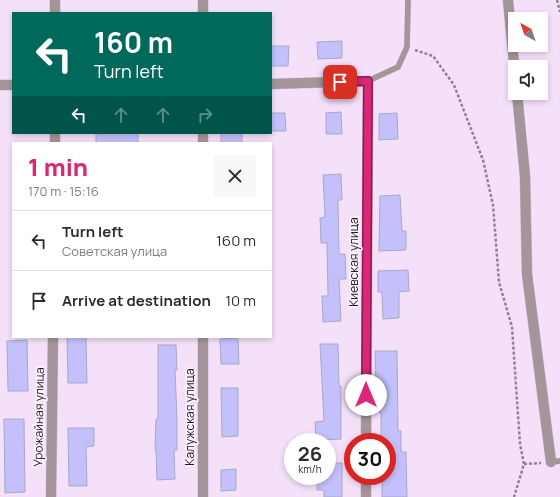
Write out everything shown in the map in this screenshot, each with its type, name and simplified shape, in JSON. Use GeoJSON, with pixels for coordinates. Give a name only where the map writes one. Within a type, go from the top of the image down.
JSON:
{"type":"FeatureCollection","features":[{"type":"Feature","properties":{"kind":"street"},"geometry":{"type":"LineString","coordinates":[[55,0],[55,12]]}},
{"type":"Feature","properties":{"kind":"street"},"geometry":{"type":"LineString","coordinates":[[203,0],[203,12]]}},
{"type":"Feature","properties":{"kind":"street"},"geometry":{"type":"LineString","coordinates":[[508,0],[514,60]]}},
{"type":"Feature","properties":{"kind":"street"},"geometry":{"type":"LineString","coordinates":[[272,84],[368,81]]}},
{"type":"Feature","properties":{"kind":"street","name":"Киевская улица"},"geometry":{"type":"LineString","coordinates":[[366,433],[368,81]]}},
{"type":"Feature","properties":{"kind":"street"},"geometry":{"type":"LineString","coordinates":[[0,85],[12,85]]}},
{"type":"Feature","properties":{"kind":"street"},"geometry":{"type":"LineString","coordinates":[[518,100],[524,176],[526,274],[556,461]]}},
{"type":"Feature","properties":{"kind":"street","name":"Урожайная улица"},"geometry":{"type":"LineString","coordinates":[[52,497],[53,338]]}},
{"type":"Feature","properties":{"kind":"street","name":"Калужская улица"},"geometry":{"type":"LineString","coordinates":[[202,497],[203,338]]}},
{"type":"Feature","properties":{"kind":"street"},"geometry":{"type":"LineString","coordinates":[[366,485],[366,497]]}},
{"type":"Feature","properties":{"kind":"lane"},"geometry":{"type":"LineString","coordinates":[[368,81],[398,67],[408,47],[408,0]]}},
{"type":"Feature","properties":{"kind":"path"},"geometry":{"type":"LineString","coordinates":[[557,0],[560,12]]}},
{"type":"Feature","properties":{"kind":"path"},"geometry":{"type":"LineString","coordinates":[[408,47],[433,56],[454,85],[483,160],[493,205],[499,282],[512,327],[520,444],[524,464],[514,497]]}},
{"type":"Feature","properties":{"kind":"path"},"geometry":{"type":"LineString","coordinates":[[524,464],[556,461]]}},
{"type":"Feature","properties":{"kind":"building"},"geometry":{"type":"Polygon","coordinates":[[[342,41],[342,58],[318,59],[317,42],[342,41]]]}},
{"type":"Feature","properties":{"kind":"building"},"geometry":{"type":"Polygon","coordinates":[[[272,46],[289,46],[288,66],[272,66],[272,46]]]}},
{"type":"Feature","properties":{"kind":"building"},"geometry":{"type":"Polygon","coordinates":[[[341,112],[342,134],[326,134],[326,113],[341,112]]]}},
{"type":"Feature","properties":{"kind":"building"},"geometry":{"type":"Polygon","coordinates":[[[272,113],[285,113],[286,131],[272,131],[272,113]]]}},
{"type":"Feature","properties":{"kind":"building"},"geometry":{"type":"Polygon","coordinates":[[[397,113],[398,139],[379,140],[379,114],[397,113]]]}},
{"type":"Feature","properties":{"kind":"building"},"geometry":{"type":"Polygon","coordinates":[[[96,134],[138,134],[138,142],[96,142],[96,134]]]}},
{"type":"Feature","properties":{"kind":"building"},"geometry":{"type":"Polygon","coordinates":[[[221,134],[242,134],[242,142],[221,142],[221,134]]]}},
{"type":"Feature","properties":{"kind":"building"},"geometry":{"type":"Polygon","coordinates":[[[341,174],[342,200],[338,200],[339,254],[345,254],[346,279],[339,279],[341,321],[323,322],[322,296],[328,296],[327,243],[321,243],[320,218],[325,217],[323,175],[341,174]]]}},
{"type":"Feature","properties":{"kind":"building"},"geometry":{"type":"Polygon","coordinates":[[[400,195],[402,231],[406,231],[406,250],[379,251],[380,196],[400,195]]]}},
{"type":"Feature","properties":{"kind":"building"},"geometry":{"type":"Polygon","coordinates":[[[408,270],[409,291],[399,292],[399,318],[383,319],[382,292],[378,292],[378,271],[408,270]]]}},
{"type":"Feature","properties":{"kind":"building"},"geometry":{"type":"Polygon","coordinates":[[[67,338],[86,338],[87,383],[68,383],[67,338]]]}},
{"type":"Feature","properties":{"kind":"building"},"geometry":{"type":"Polygon","coordinates":[[[238,338],[239,364],[221,364],[220,339],[238,338]]]}},
{"type":"Feature","properties":{"kind":"building"},"geometry":{"type":"Polygon","coordinates":[[[27,340],[28,391],[8,391],[7,341],[27,340]]]}},
{"type":"Feature","properties":{"kind":"building"},"geometry":{"type":"Polygon","coordinates":[[[320,344],[338,344],[339,386],[341,386],[341,439],[336,439],[336,433],[316,433],[315,422],[324,421],[320,344]]]}},
{"type":"Feature","properties":{"kind":"building"},"geometry":{"type":"Polygon","coordinates":[[[158,345],[176,345],[177,370],[175,370],[177,450],[174,450],[175,479],[157,480],[155,450],[156,419],[158,419],[158,345]]]}},
{"type":"Feature","properties":{"kind":"building"},"geometry":{"type":"Polygon","coordinates":[[[375,351],[397,351],[398,431],[401,431],[401,452],[406,452],[407,497],[382,497],[382,485],[396,485],[396,433],[381,433],[378,383],[376,383],[375,351]]]}},
{"type":"Feature","properties":{"kind":"building"},"geometry":{"type":"Polygon","coordinates":[[[221,388],[238,388],[238,436],[222,437],[221,388]]]}},
{"type":"Feature","properties":{"kind":"building"},"geometry":{"type":"Polygon","coordinates":[[[4,419],[24,419],[25,492],[5,493],[4,419]]]}},
{"type":"Feature","properties":{"kind":"building"},"geometry":{"type":"Polygon","coordinates":[[[68,428],[94,428],[94,446],[86,447],[87,486],[69,486],[68,428]]]}},
{"type":"Feature","properties":{"kind":"building"},"geometry":{"type":"Polygon","coordinates":[[[336,463],[342,463],[342,497],[324,497],[324,490],[317,490],[317,485],[336,485],[336,463]]]}},
{"type":"Feature","properties":{"kind":"building"},"geometry":{"type":"Polygon","coordinates":[[[236,469],[236,490],[221,491],[221,470],[236,469]]]}},
{"type":"Feature","properties":{"kind":"route"},"geometry":{"type":"LineString","coordinates":[[340,82],[368,81],[366,395]]}}]}
